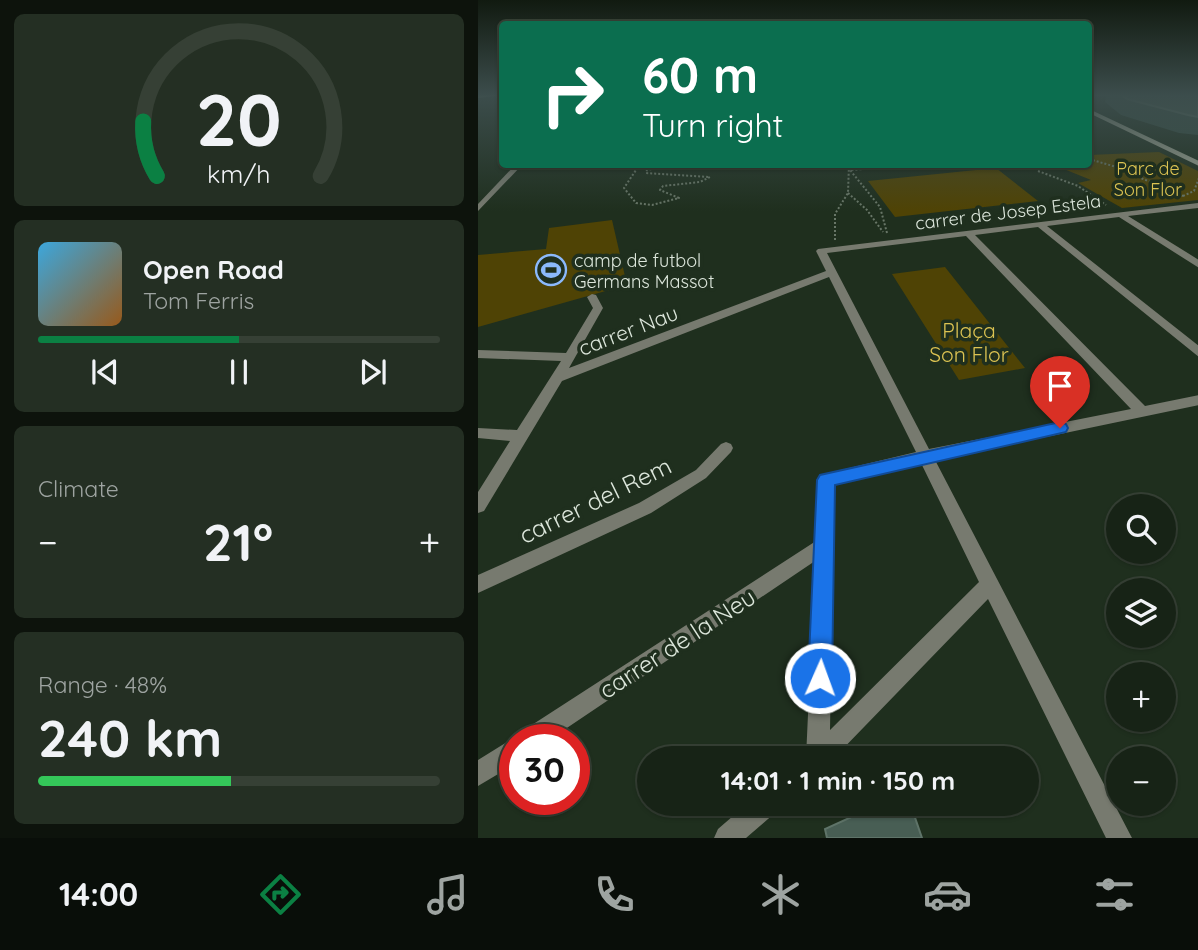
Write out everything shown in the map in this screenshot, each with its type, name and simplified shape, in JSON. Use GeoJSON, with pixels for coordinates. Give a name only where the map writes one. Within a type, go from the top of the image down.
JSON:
{"type":"FeatureCollection","features":[{"type":"Feature","properties":{"kind":"street"},"geometry":{"type":"LineString","coordinates":[[1134,133],[1198,164]]}},
{"type":"Feature","properties":{"kind":"street"},"geometry":{"type":"LineString","coordinates":[[478,209],[516,168]]}},
{"type":"Feature","properties":{"kind":"street","name":"carrer de Josep Estela"},"geometry":{"type":"LineString","coordinates":[[826,250],[1121,215],[1194,203]]}},
{"type":"Feature","properties":{"kind":"street"},"geometry":{"type":"LineString","coordinates":[[1121,215],[1198,265]]}},
{"type":"Feature","properties":{"kind":"street"},"geometry":{"type":"LineString","coordinates":[[1039,224],[1198,353]]}},
{"type":"Feature","properties":{"kind":"street"},"geometry":{"type":"LineString","coordinates":[[968,233],[1141,411]]}},
{"type":"Feature","properties":{"kind":"street"},"geometry":{"type":"LineString","coordinates":[[826,250],[832,272],[1119,838]]}},
{"type":"Feature","properties":{"kind":"street","name":"carrer Nau"},"geometry":{"type":"LineString","coordinates":[[556,378],[832,272]]}},
{"type":"Feature","properties":{"kind":"street"},"geometry":{"type":"LineString","coordinates":[[478,506],[523,436],[598,308],[592,297]]}},
{"type":"Feature","properties":{"kind":"street"},"geometry":{"type":"LineString","coordinates":[[478,354],[568,357]]}},
{"type":"Feature","properties":{"kind":"street"},"geometry":{"type":"LineString","coordinates":[[818,746],[826,480],[925,456],[1198,400]]}},
{"type":"Feature","properties":{"kind":"street"},"geometry":{"type":"LineString","coordinates":[[478,433],[523,436]]}},
{"type":"Feature","properties":{"kind":"street","name":"carrer del Rem"},"geometry":{"type":"LineString","coordinates":[[478,584],[645,508],[701,474],[726,448]]}},
{"type":"Feature","properties":{"kind":"street","name":"carrer de la Neu"},"geometry":{"type":"LineString","coordinates":[[553,724],[824,545]]}},
{"type":"Feature","properties":{"kind":"street"},"geometry":{"type":"LineString","coordinates":[[830,746],[990,584]]}},
{"type":"Feature","properties":{"kind":"street"},"geometry":{"type":"LineString","coordinates":[[478,774],[499,760]]}},
{"type":"Feature","properties":{"kind":"street"},"geometry":{"type":"LineString","coordinates":[[727,838],[752,816]]}},
{"type":"Feature","properties":{"kind":"path"},"geometry":{"type":"LineString","coordinates":[[1092,160],[1114,164],[1150,184],[1194,203]]}},
{"type":"Feature","properties":{"kind":"path"},"geometry":{"type":"LineString","coordinates":[[637,168],[624,188],[636,203],[652,205],[669,203],[679,198],[660,190],[662,186],[700,182],[710,177],[646,173],[647,170],[656,168]]}},
{"type":"Feature","properties":{"kind":"path"},"geometry":{"type":"LineString","coordinates":[[850,170],[879,168]]}},
{"type":"Feature","properties":{"kind":"path"},"geometry":{"type":"LineString","coordinates":[[848,194],[867,210],[887,236],[888,224],[880,206],[850,170]]}},
{"type":"Feature","properties":{"kind":"path"},"geometry":{"type":"LineString","coordinates":[[826,250],[837,233],[835,214],[848,194],[850,170]]}},
{"type":"Feature","properties":{"kind":"path"},"geometry":{"type":"LineString","coordinates":[[1038,171],[1078,186],[1121,215]]}},
{"type":"Feature","properties":{"kind":"path"},"geometry":{"type":"LineString","coordinates":[[1183,196],[1194,191],[1198,178]]}},
{"type":"Feature","properties":{"kind":"green space","name":"Parc de Son Flor"},"geometry":{"type":"Polygon","coordinates":[[[1159,152],[1198,171],[1198,200],[1122,208],[1078,183],[1091,180],[1061,168],[1092,168],[1092,155],[1159,152]]]}},
{"type":"Feature","properties":{"kind":"green space"},"geometry":{"type":"Polygon","coordinates":[[[996,168],[1038,201],[895,217],[868,181],[996,168]]]}},
{"type":"Feature","properties":{"kind":"green space","name":"camp de futbol Germans Massot"},"geometry":{"type":"Polygon","coordinates":[[[612,220],[627,285],[478,327],[478,255],[546,249],[549,228],[612,220]]]}},
{"type":"Feature","properties":{"kind":"green space","name":"Plaça Son Flor"},"geometry":{"type":"Polygon","coordinates":[[[945,267],[1025,368],[959,380],[892,274],[945,267]]]}},
{"type":"Feature","properties":{"kind":"building"},"geometry":{"type":"Polygon","coordinates":[[[854,816],[914,816],[922,838],[827,838],[825,829],[854,816]]]}},
{"type":"Feature","properties":{"kind":"place","name":"camp de futbol Germans Massot"},"geometry":{"type":"Point","coordinates":[551,270]}},
{"type":"Feature","properties":{"kind":"route"},"geometry":{"type":"LineString","coordinates":[[820,678],[826,480],[1060,428]]}}]}
